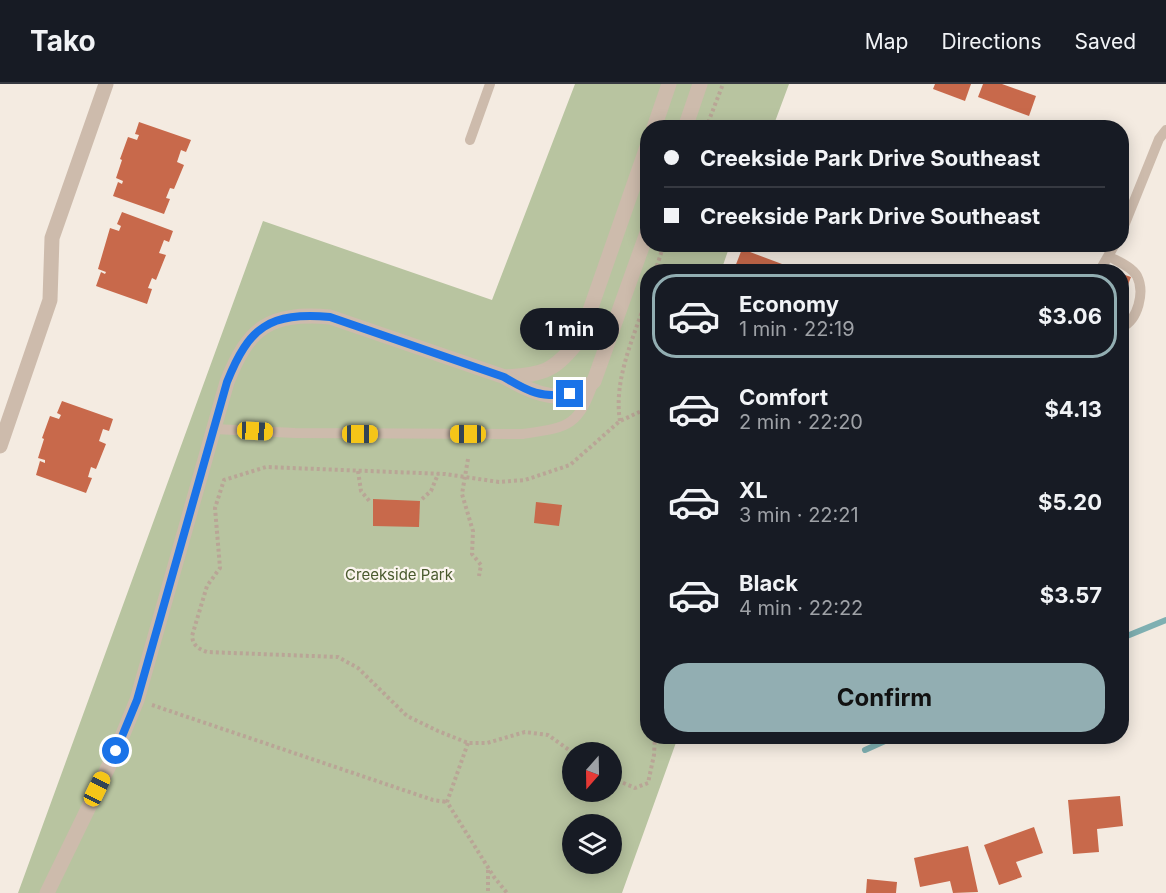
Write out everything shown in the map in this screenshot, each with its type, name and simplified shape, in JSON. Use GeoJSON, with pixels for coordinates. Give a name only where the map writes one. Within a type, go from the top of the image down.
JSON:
{"type":"FeatureCollection","features":[{"type":"Feature","properties":{"kind":"street"},"geometry":{"type":"LineString","coordinates":[[0,446],[50,300],[52,238],[106,84]]}},
{"type":"Feature","properties":{"kind":"street"},"geometry":{"type":"LineString","coordinates":[[657,120],[669,84]]}},
{"type":"Feature","properties":{"kind":"street"},"geometry":{"type":"LineString","coordinates":[[688,120],[700,84]]}},
{"type":"Feature","properties":{"kind":"street"},"geometry":{"type":"LineString","coordinates":[[504,377],[537,375],[545,371],[561,362],[580,339],[640,167]]}},
{"type":"Feature","properties":{"kind":"street"},"geometry":{"type":"LineString","coordinates":[[47,893],[116,751],[137,700],[227,382],[239,353],[253,333],[274,321],[304,315],[330,317],[504,377],[528,391],[549,397],[586,390],[594,381],[640,252]]}},
{"type":"Feature","properties":{"kind":"lane"},"geometry":{"type":"LineString","coordinates":[[470,140],[490,84]]}},
{"type":"Feature","properties":{"kind":"lane"},"geometry":{"type":"LineString","coordinates":[[1129,214],[1159,139],[1166,130]]}},
{"type":"Feature","properties":{"kind":"lane"},"geometry":{"type":"LineString","coordinates":[[1105,264],[1112,252]]}},
{"type":"Feature","properties":{"kind":"lane"},"geometry":{"type":"LineString","coordinates":[[1110,257],[1121,264]]}},
{"type":"Feature","properties":{"kind":"lane"},"geometry":{"type":"LineString","coordinates":[[1129,269],[1136,274],[1140,285],[1138,308],[1129,324]]}},
{"type":"Feature","properties":{"kind":"lane"},"geometry":{"type":"LineString","coordinates":[[214,429],[295,434],[523,434],[560,429],[581,413],[594,381]]}},
{"type":"Feature","properties":{"kind":"path"},"geometry":{"type":"LineString","coordinates":[[709,120],[723,84]]}},
{"type":"Feature","properties":{"kind":"path"},"geometry":{"type":"LineString","coordinates":[[620,421],[617,402],[620,378],[640,318]]}},
{"type":"Feature","properties":{"kind":"path"},"geometry":{"type":"LineString","coordinates":[[562,745],[548,735],[525,732],[487,743],[468,743],[407,716],[358,668],[338,657],[207,652],[199,649],[193,642],[192,636],[207,586],[220,568],[215,508],[224,480],[266,466],[438,474],[499,482],[525,480],[570,465],[620,421],[640,412]]}},
{"type":"Feature","properties":{"kind":"path"},"geometry":{"type":"LineString","coordinates":[[468,459],[462,494],[473,531],[472,554],[481,565],[479,576]]}},
{"type":"Feature","properties":{"kind":"path"},"geometry":{"type":"LineString","coordinates":[[358,471],[361,491],[371,503]]}},
{"type":"Feature","properties":{"kind":"path"},"geometry":{"type":"LineString","coordinates":[[422,499],[431,491],[438,474]]}},
{"type":"Feature","properties":{"kind":"path"},"geometry":{"type":"LineString","coordinates":[[137,700],[344,772],[433,800],[447,802]]}},
{"type":"Feature","properties":{"kind":"path"},"geometry":{"type":"LineString","coordinates":[[447,802],[468,743]]}},
{"type":"Feature","properties":{"kind":"path"},"geometry":{"type":"LineString","coordinates":[[622,782],[635,788],[648,783],[655,744]]}},
{"type":"Feature","properties":{"kind":"path"},"geometry":{"type":"LineString","coordinates":[[447,802],[488,868],[507,893]]}},
{"type":"Feature","properties":{"kind":"path"},"geometry":{"type":"LineString","coordinates":[[488,868],[488,893]]}},
{"type":"Feature","properties":{"kind":"green space","name":"Creekside Park"},"geometry":{"type":"Polygon","coordinates":[[[575,84],[789,84],[776,120],[640,120],[640,252],[728,252],[723,264],[640,264],[640,744],[675,744],[622,893],[18,893],[263,221],[492,300],[575,84]]]}},
{"type":"Feature","properties":{"kind":"building"},"geometry":{"type":"Polygon","coordinates":[[[935,84],[971,84],[965,101],[933,89],[935,84]]]}},
{"type":"Feature","properties":{"kind":"building"},"geometry":{"type":"Polygon","coordinates":[[[983,84],[1002,84],[1036,96],[1029,116],[978,97],[983,84]]]}},
{"type":"Feature","properties":{"kind":"building"},"geometry":{"type":"Polygon","coordinates":[[[139,122],[191,140],[186,152],[181,150],[177,162],[184,165],[174,189],[170,188],[166,198],[170,199],[164,214],[113,196],[118,182],[122,184],[123,181],[116,178],[122,160],[120,159],[128,137],[137,140],[139,135],[135,134],[139,122]]]}},
{"type":"Feature","properties":{"kind":"building"},"geometry":{"type":"Polygon","coordinates":[[[122,212],[173,231],[169,242],[164,240],[159,253],[166,255],[156,280],[152,278],[148,288],[152,289],[147,304],[96,286],[101,272],[105,274],[106,272],[98,269],[110,228],[119,231],[121,226],[117,224],[122,212]]]}},
{"type":"Feature","properties":{"kind":"building"},"geometry":{"type":"Polygon","coordinates":[[[741,252],[750,252],[782,264],[736,264],[741,252]]]}},
{"type":"Feature","properties":{"kind":"building"},"geometry":{"type":"Polygon","coordinates":[[[62,401],[113,419],[109,431],[103,429],[99,441],[106,444],[96,469],[91,467],[88,477],[92,478],[86,493],[36,475],[40,461],[45,463],[45,460],[38,458],[44,439],[42,438],[50,416],[59,419],[61,415],[57,413],[62,401]]]}},
{"type":"Feature","properties":{"kind":"building"},"geometry":{"type":"Polygon","coordinates":[[[373,499],[420,501],[419,527],[373,526],[373,499]]]}},
{"type":"Feature","properties":{"kind":"building"},"geometry":{"type":"Polygon","coordinates":[[[536,502],[562,505],[559,526],[534,523],[536,502]]]}},
{"type":"Feature","properties":{"kind":"building"},"geometry":{"type":"Polygon","coordinates":[[[1120,796],[1123,826],[1097,829],[1099,852],[1073,854],[1068,800],[1120,796]]]}},
{"type":"Feature","properties":{"kind":"building"},"geometry":{"type":"Polygon","coordinates":[[[1034,827],[1043,853],[1016,862],[1022,877],[999,885],[984,845],[1034,827]]]}},
{"type":"Feature","properties":{"kind":"building"},"geometry":{"type":"Polygon","coordinates":[[[968,846],[978,892],[953,893],[950,881],[920,887],[914,858],[968,846]]]}},
{"type":"Feature","properties":{"kind":"building"},"geometry":{"type":"Polygon","coordinates":[[[867,879],[897,882],[896,893],[866,893],[867,879]]]}},
{"type":"Feature","properties":{"kind":"waterway"},"geometry":{"type":"LineString","coordinates":[[1129,635],[1166,620]]}},
{"type":"Feature","properties":{"kind":"waterway"},"geometry":{"type":"LineString","coordinates":[[865,750],[878,744]]}},
{"type":"Feature","properties":{"kind":"route"},"geometry":{"type":"LineString","coordinates":[[116,751],[137,700],[227,382],[239,353],[253,333],[274,321],[304,315],[330,317],[504,377],[528,391],[549,397],[570,394]]}}]}
